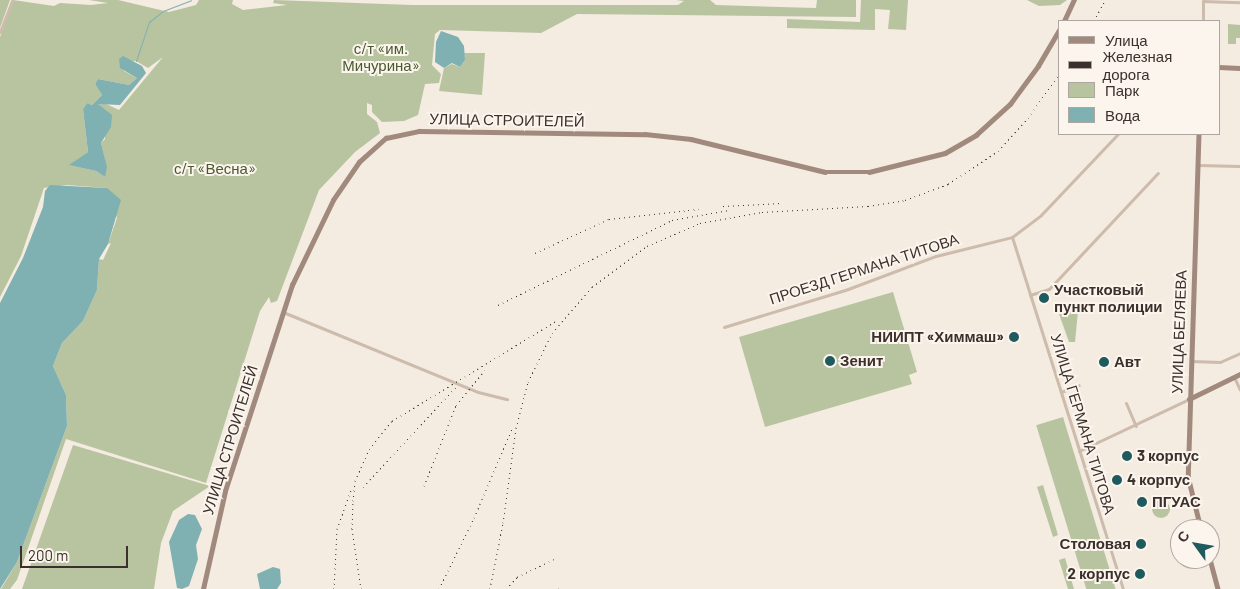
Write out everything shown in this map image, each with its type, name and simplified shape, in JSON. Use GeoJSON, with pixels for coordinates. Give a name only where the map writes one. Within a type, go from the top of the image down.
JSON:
{"type":"FeatureCollection","features":[{"type":"Feature","properties":{"kind":"main road"},"geometry":{"type":"LineString","coordinates":[[1064,20],[1074,0]]}},
{"type":"Feature","properties":{"kind":"main road","name":"УЛИЦА СТРОИТЕЛЕЙ"},"geometry":{"type":"LineString","coordinates":[[203,589],[225,491],[283,312],[307,249],[333,200],[359,162],[386,138],[419,131],[645,134],[690,140],[825,172],[869,172],[945,153],[976,135],[1010,104],[1038,66],[1058,32]]}},
{"type":"Feature","properties":{"kind":"main road"},"geometry":{"type":"LineString","coordinates":[[1220,67],[1240,68]]}},
{"type":"Feature","properties":{"kind":"main road","name":"УЛИЦА БЕЛЯЕВА"},"geometry":{"type":"LineString","coordinates":[[1199,135],[1188,399],[1188,476],[1199,519]]}},
{"type":"Feature","properties":{"kind":"main road"},"geometry":{"type":"LineString","coordinates":[[1188,399],[1240,374]]}},
{"type":"Feature","properties":{"kind":"main road"},"geometry":{"type":"LineString","coordinates":[[1213,569],[1218,589]]}},
{"type":"Feature","properties":{"kind":"street"},"geometry":{"type":"LineString","coordinates":[[0,32],[12,0]]}},
{"type":"Feature","properties":{"kind":"street"},"geometry":{"type":"LineString","coordinates":[[1203,20],[1203,0],[1240,2]]}},
{"type":"Feature","properties":{"kind":"street"},"geometry":{"type":"LineString","coordinates":[[1012,237],[1040,215],[1117,135]]}},
{"type":"Feature","properties":{"kind":"street"},"geometry":{"type":"LineString","coordinates":[[1198,165],[1240,166]]}},
{"type":"Feature","properties":{"kind":"street"},"geometry":{"type":"LineString","coordinates":[[1030,295],[1049,289],[1158,174]]}},
{"type":"Feature","properties":{"kind":"street","name":"УЛИЦА ГЕРМАНА ТИТОВА"},"geometry":{"type":"LineString","coordinates":[[1012,237],[1123,589]]}},
{"type":"Feature","properties":{"kind":"street","name":"ПРОЕЗД ГЕРМАНА ТИТОВА"},"geometry":{"type":"LineString","coordinates":[[724,327],[848,289],[936,256],[1012,237]]}},
{"type":"Feature","properties":{"kind":"street"},"geometry":{"type":"LineString","coordinates":[[283,312],[478,392],[507,399]]}},
{"type":"Feature","properties":{"kind":"street"},"geometry":{"type":"LineString","coordinates":[[1190,361],[1220,362],[1240,353]]}},
{"type":"Feature","properties":{"kind":"street"},"geometry":{"type":"LineString","coordinates":[[1234,377],[1240,390]]}},
{"type":"Feature","properties":{"kind":"street"},"geometry":{"type":"LineString","coordinates":[[1061,392],[1079,385]]}},
{"type":"Feature","properties":{"kind":"street"},"geometry":{"type":"LineString","coordinates":[[1079,451],[1136,426],[1188,399]]}},
{"type":"Feature","properties":{"kind":"street"},"geometry":{"type":"LineString","coordinates":[[1126,403],[1136,426]]}},
{"type":"Feature","properties":{"kind":"green space"},"geometry":{"type":"Polygon","coordinates":[[[0,0],[10,0],[0,28],[0,0]]]}},
{"type":"Feature","properties":{"kind":"green space"},"geometry":{"type":"Polygon","coordinates":[[[13,0],[54,6],[60,3],[91,5],[108,3],[89,0],[118,0],[169,12],[196,5],[199,0],[233,0],[232,4],[243,10],[287,5],[273,3],[274,0],[412,5],[678,5],[684,1],[676,0],[710,0],[716,5],[816,8],[817,0],[856,0],[856,17],[577,14],[541,33],[440,30],[435,34],[432,65],[441,74],[439,83],[425,84],[418,115],[404,121],[382,122],[372,112],[372,105],[367,103],[367,114],[377,122],[380,133],[355,152],[319,190],[277,301],[271,303],[269,297],[260,311],[206,483],[66,439],[17,580],[10,589],[1,589],[17,562],[67,426],[66,395],[53,366],[62,343],[83,321],[97,290],[99,259],[103,260],[111,243],[108,244],[117,218],[107,188],[66,185],[44,188],[21,256],[0,297],[0,37],[13,0]],[[163,57],[148,68],[136,61],[120,63],[124,71],[137,78],[129,85],[98,79],[95,84],[102,95],[92,105],[87,103],[83,109],[88,152],[70,165],[96,171],[105,177],[105,160],[101,143],[105,139],[105,110],[97,104],[104,103],[119,110],[163,57]]]}},
{"type":"Feature","properties":{"kind":"green space"},"geometry":{"type":"Polygon","coordinates":[[[861,0],[908,0],[906,30],[888,29],[890,10],[875,9],[875,30],[787,28],[787,19],[860,22],[861,0]]]}},
{"type":"Feature","properties":{"kind":"green space"},"geometry":{"type":"Polygon","coordinates":[[[1027,0],[1067,0],[1060,5],[1039,6],[1027,0]]]}},
{"type":"Feature","properties":{"kind":"green space"},"geometry":{"type":"Polygon","coordinates":[[[1228,24],[1240,25],[1240,38],[1236,38],[1236,44],[1228,44],[1228,24]]]}},
{"type":"Feature","properties":{"kind":"green space"},"geometry":{"type":"Polygon","coordinates":[[[464,53],[485,53],[482,95],[439,91],[444,68],[452,64],[460,67],[465,60],[464,53]]]}},
{"type":"Feature","properties":{"kind":"green space","name":"Зенит"},"geometry":{"type":"Polygon","coordinates":[[[893,292],[917,372],[909,375],[912,384],[765,427],[739,337],[893,292]]]}},
{"type":"Feature","properties":{"kind":"green space"},"geometry":{"type":"Polygon","coordinates":[[[1061,309],[1078,311],[1075,342],[1069,342],[1058,311],[1061,309]]]}},
{"type":"Feature","properties":{"kind":"green space"},"geometry":{"type":"Polygon","coordinates":[[[1063,417],[1116,589],[1086,589],[1036,425],[1063,417]]]}},
{"type":"Feature","properties":{"kind":"green space"},"geometry":{"type":"Polygon","coordinates":[[[73,445],[210,486],[173,511],[161,543],[154,589],[22,589],[73,445]]]}},
{"type":"Feature","properties":{"kind":"green space"},"geometry":{"type":"Polygon","coordinates":[[[1043,485],[1058,535],[1053,537],[1037,487],[1043,485]]]}},
{"type":"Feature","properties":{"kind":"green space"},"geometry":{"type":"Polygon","coordinates":[[[1161,500],[1167,503],[1170,509],[1167,515],[1161,518],[1155,515],[1152,509],[1155,503],[1161,500]]]}},
{"type":"Feature","properties":{"kind":"green space"},"geometry":{"type":"Polygon","coordinates":[[[1065,558],[1074,589],[1068,589],[1059,560],[1065,558]]]}},
{"type":"Feature","properties":{"kind":"water"},"geometry":{"type":"Polygon","coordinates":[[[441,31],[458,37],[464,46],[465,60],[460,67],[452,63],[444,68],[435,62],[436,42],[441,31]]]}},
{"type":"Feature","properties":{"kind":"water"},"geometry":{"type":"Polygon","coordinates":[[[123,56],[142,66],[146,73],[120,105],[98,104],[112,115],[111,127],[101,143],[107,167],[105,177],[96,171],[69,165],[88,152],[83,109],[87,103],[92,105],[102,95],[95,84],[98,79],[129,85],[137,78],[120,68],[119,59],[123,56]]]}},
{"type":"Feature","properties":{"kind":"water"},"geometry":{"type":"Polygon","coordinates":[[[50,185],[107,188],[121,200],[108,244],[99,259],[97,290],[83,321],[62,343],[53,366],[66,395],[67,426],[17,562],[0,589],[0,303],[23,258],[43,207],[45,191],[50,185]]]}},
{"type":"Feature","properties":{"kind":"water"},"geometry":{"type":"Polygon","coordinates":[[[188,514],[195,515],[202,529],[196,545],[198,559],[189,586],[182,589],[177,588],[169,542],[179,520],[188,514]]]}},
{"type":"Feature","properties":{"kind":"water"},"geometry":{"type":"Polygon","coordinates":[[[273,567],[280,569],[281,583],[277,589],[260,589],[257,574],[273,567]]]}},
{"type":"Feature","properties":{"kind":"waterway"},"geometry":{"type":"LineString","coordinates":[[136,61],[149,22],[163,11],[191,0]]}},
{"type":"Feature","properties":{"kind":"railway"},"geometry":{"type":"LineString","coordinates":[[1095,20],[1105,0]]}},
{"type":"Feature","properties":{"kind":"railway"},"geometry":{"type":"LineString","coordinates":[[490,589],[503,523],[516,428],[528,382],[552,333],[592,287],[647,246],[700,223],[762,212],[868,206],[905,200],[948,184],[998,151],[1028,118],[1058,75]]}},
{"type":"Feature","properties":{"kind":"railway"},"geometry":{"type":"LineString","coordinates":[[723,206],[782,203]]}},
{"type":"Feature","properties":{"kind":"railway"},"geometry":{"type":"LineString","coordinates":[[535,253],[609,219],[698,209]]}},
{"type":"Feature","properties":{"kind":"railway"},"geometry":{"type":"LineString","coordinates":[[498,305],[672,220],[729,210]]}},
{"type":"Feature","properties":{"kind":"railway"},"geometry":{"type":"LineString","coordinates":[[361,589],[352,529],[353,501],[355,481],[369,449],[392,421],[556,321]]}},
{"type":"Feature","properties":{"kind":"railway"},"geometry":{"type":"LineString","coordinates":[[424,486],[456,405],[485,370]]}},
{"type":"Feature","properties":{"kind":"railway"},"geometry":{"type":"LineString","coordinates":[[363,487],[456,387]]}},
{"type":"Feature","properties":{"kind":"railway"},"geometry":{"type":"LineString","coordinates":[[439,589],[474,518],[512,429]]}},
{"type":"Feature","properties":{"kind":"railway"},"geometry":{"type":"LineString","coordinates":[[334,589],[337,529],[351,490]]}},
{"type":"Feature","properties":{"kind":"railway"},"geometry":{"type":"LineString","coordinates":[[506,589],[517,577],[554,559]]}},
{"type":"Feature","properties":{"kind":"railway"},"geometry":{"type":"LineString","coordinates":[[558,589],[563,587]]}},
{"type":"Feature","properties":{"kind":"place","name":"Участковый пункт полиции"},"geometry":{"type":"Point","coordinates":[1044,298]}},
{"type":"Feature","properties":{"kind":"place","name":"НИИПТ «Химмаш»"},"geometry":{"type":"Point","coordinates":[1014,337]}},
{"type":"Feature","properties":{"kind":"place","name":"Зенит"},"geometry":{"type":"Point","coordinates":[830,361]}},
{"type":"Feature","properties":{"kind":"place","name":"Авт"},"geometry":{"type":"Point","coordinates":[1104,362]}},
{"type":"Feature","properties":{"kind":"place","name":"3 корпус"},"geometry":{"type":"Point","coordinates":[1127,456]}},
{"type":"Feature","properties":{"kind":"place","name":"4 корпус"},"geometry":{"type":"Point","coordinates":[1117,480]}},
{"type":"Feature","properties":{"kind":"place","name":"ПГУАС"},"geometry":{"type":"Point","coordinates":[1142,502]}},
{"type":"Feature","properties":{"kind":"place","name":"Столовая"},"geometry":{"type":"Point","coordinates":[1141,544]}},
{"type":"Feature","properties":{"kind":"place","name":"2 корпус"},"geometry":{"type":"Point","coordinates":[1140,574]}},
{"type":"Feature","properties":{"kind":"park label","name":"с/т «им. Мичурина»"},"geometry":{"type":"Point","coordinates":[381,56]}},
{"type":"Feature","properties":{"kind":"park label","name":"с/т «Весна»"},"geometry":{"type":"Point","coordinates":[215,169]}}]}
